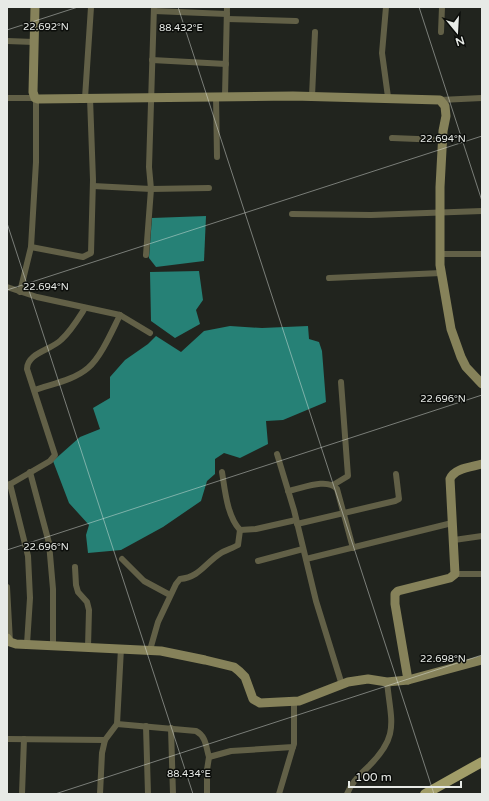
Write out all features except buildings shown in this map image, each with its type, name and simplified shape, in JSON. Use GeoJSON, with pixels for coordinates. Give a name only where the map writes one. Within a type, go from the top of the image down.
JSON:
{"type":"FeatureCollection","features":[{"type":"Feature","properties":{"kind":"main road"},"geometry":{"type":"LineString","coordinates":[[425,794],[482,762]]}},
{"type":"Feature","properties":{"kind":"street"},"geometry":{"type":"LineString","coordinates":[[20,292],[31,247],[36,162],[35,98],[33,92],[35,7]]}},
{"type":"Feature","properties":{"kind":"street"},"geometry":{"type":"LineString","coordinates":[[31,247],[83,256],[88,256],[91,250],[93,186],[88,98],[91,7]]}},
{"type":"Feature","properties":{"kind":"street"},"geometry":{"type":"LineString","coordinates":[[217,157],[221,96],[226,64],[227,7]]}},
{"type":"Feature","properties":{"kind":"street"},"geometry":{"type":"LineString","coordinates":[[386,7],[382,53],[388,97]]}},
{"type":"Feature","properties":{"kind":"street"},"geometry":{"type":"LineString","coordinates":[[441,32],[442,7]]}},
{"type":"Feature","properties":{"kind":"street"},"geometry":{"type":"LineString","coordinates":[[146,255],[151,189],[149,167],[154,9],[227,17],[296,21]]}},
{"type":"Feature","properties":{"kind":"street"},"geometry":{"type":"LineString","coordinates":[[312,96],[314,32]]}},
{"type":"Feature","properties":{"kind":"street"},"geometry":{"type":"LineString","coordinates":[[7,41],[34,42]]}},
{"type":"Feature","properties":{"kind":"street"},"geometry":{"type":"LineString","coordinates":[[152,60],[226,64]]}},
{"type":"Feature","properties":{"kind":"street"},"geometry":{"type":"LineString","coordinates":[[7,98],[221,96],[388,97],[440,100],[482,98]]}},
{"type":"Feature","properties":{"kind":"street"},"geometry":{"type":"LineString","coordinates":[[440,100],[444,106],[446,116],[443,140],[440,211],[441,273],[451,329],[461,358],[466,367],[482,384]]}},
{"type":"Feature","properties":{"kind":"street"},"geometry":{"type":"LineString","coordinates":[[392,138],[443,140]]}},
{"type":"Feature","properties":{"kind":"street"},"geometry":{"type":"LineString","coordinates":[[93,186],[151,189],[208,188]]}},
{"type":"Feature","properties":{"kind":"street"},"geometry":{"type":"LineString","coordinates":[[292,214],[371,215],[440,211],[482,211]]}},
{"type":"Feature","properties":{"kind":"street"},"geometry":{"type":"LineString","coordinates":[[440,254],[482,254]]}},
{"type":"Feature","properties":{"kind":"street"},"geometry":{"type":"LineString","coordinates":[[329,278],[441,273]]}},
{"type":"Feature","properties":{"kind":"street"},"geometry":{"type":"LineString","coordinates":[[7,287],[37,297],[120,315],[150,333]]}},
{"type":"Feature","properties":{"kind":"street"},"geometry":{"type":"LineString","coordinates":[[27,644],[30,598],[28,556],[9,485],[50,461],[56,455],[27,362],[31,358],[63,339],[85,308]]}},
{"type":"Feature","properties":{"kind":"street"},"geometry":{"type":"LineString","coordinates":[[35,390],[87,369],[95,360],[120,315]]}},
{"type":"Feature","properties":{"kind":"street"},"geometry":{"type":"LineString","coordinates":[[333,485],[348,476],[341,382]]}},
{"type":"Feature","properties":{"kind":"street"},"geometry":{"type":"LineString","coordinates":[[278,454],[297,522],[316,601],[342,685]]}},
{"type":"Feature","properties":{"kind":"street"},"geometry":{"type":"LineString","coordinates":[[455,574],[452,523],[452,475],[458,470],[482,464]]}},
{"type":"Feature","properties":{"kind":"street"},"geometry":{"type":"LineString","coordinates":[[30,472],[49,543],[53,590],[53,645]]}},
{"type":"Feature","properties":{"kind":"street"},"geometry":{"type":"LineString","coordinates":[[150,650],[158,622],[170,595],[180,579],[189,578],[195,575],[221,553],[238,545],[240,530],[236,525],[229,507],[222,472]]}},
{"type":"Feature","properties":{"kind":"street"},"geometry":{"type":"LineString","coordinates":[[240,530],[256,529],[343,514],[395,501],[399,499],[400,495],[396,474]]}},
{"type":"Feature","properties":{"kind":"street"},"geometry":{"type":"LineString","coordinates":[[288,491],[326,483],[333,485],[337,489],[353,548]]}},
{"type":"Feature","properties":{"kind":"street"},"geometry":{"type":"LineString","coordinates":[[306,559],[452,523]]}},
{"type":"Feature","properties":{"kind":"street"},"geometry":{"type":"LineString","coordinates":[[454,540],[482,536]]}},
{"type":"Feature","properties":{"kind":"street"},"geometry":{"type":"LineString","coordinates":[[258,561],[303,549]]}},
{"type":"Feature","properties":{"kind":"street"},"geometry":{"type":"LineString","coordinates":[[122,559],[144,581],[170,595]]}},
{"type":"Feature","properties":{"kind":"street"},"geometry":{"type":"LineString","coordinates":[[75,567],[78,592],[88,602],[88,647]]}},
{"type":"Feature","properties":{"kind":"street"},"geometry":{"type":"LineString","coordinates":[[408,680],[395,604],[395,594],[398,591],[450,578],[455,574],[482,574]]}},
{"type":"Feature","properties":{"kind":"street"},"geometry":{"type":"LineString","coordinates":[[7,587],[9,640],[27,644],[161,651],[234,667],[245,678],[252,697],[260,703],[299,702],[342,685],[368,679],[387,682],[408,680],[482,660]]}},
{"type":"Feature","properties":{"kind":"street"},"geometry":{"type":"LineString","coordinates":[[100,794],[102,753],[105,740],[117,724],[121,648]]}},
{"type":"Feature","properties":{"kind":"street"},"geometry":{"type":"LineString","coordinates":[[347,794],[355,779],[384,750],[390,736],[392,724],[387,682]]}},
{"type":"Feature","properties":{"kind":"street"},"geometry":{"type":"LineString","coordinates":[[279,794],[294,744],[294,702]]}},
{"type":"Feature","properties":{"kind":"street"},"geometry":{"type":"LineString","coordinates":[[117,724],[171,728],[201,733],[209,757],[207,770],[207,794]]}},
{"type":"Feature","properties":{"kind":"street"},"geometry":{"type":"LineString","coordinates":[[146,726],[148,794]]}},
{"type":"Feature","properties":{"kind":"street"},"geometry":{"type":"LineString","coordinates":[[171,728],[173,794]]}},
{"type":"Feature","properties":{"kind":"street"},"geometry":{"type":"LineString","coordinates":[[7,739],[105,740]]}},
{"type":"Feature","properties":{"kind":"street"},"geometry":{"type":"LineString","coordinates":[[22,794],[24,739]]}},
{"type":"Feature","properties":{"kind":"street"},"geometry":{"type":"LineString","coordinates":[[209,757],[231,751],[292,747]]}},
{"type":"Feature","properties":{"kind":"water"},"geometry":{"type":"Polygon","coordinates":[[[206,216],[204,261],[156,267],[149,258],[152,218],[206,216]]]}},
{"type":"Feature","properties":{"kind":"water"},"geometry":{"type":"Polygon","coordinates":[[[199,271],[203,300],[196,310],[200,324],[175,338],[151,321],[150,272],[199,271]]]}},
{"type":"Feature","properties":{"kind":"water"},"geometry":{"type":"Polygon","coordinates":[[[230,326],[262,328],[308,326],[309,339],[319,342],[322,351],[326,402],[283,420],[266,421],[268,444],[240,458],[224,453],[215,459],[215,474],[207,481],[201,501],[163,527],[121,550],[88,553],[86,535],[89,525],[69,503],[53,461],[80,437],[100,429],[93,408],[110,398],[110,377],[125,360],[148,344],[156,336],[181,352],[204,331],[230,326]]]}}]}
